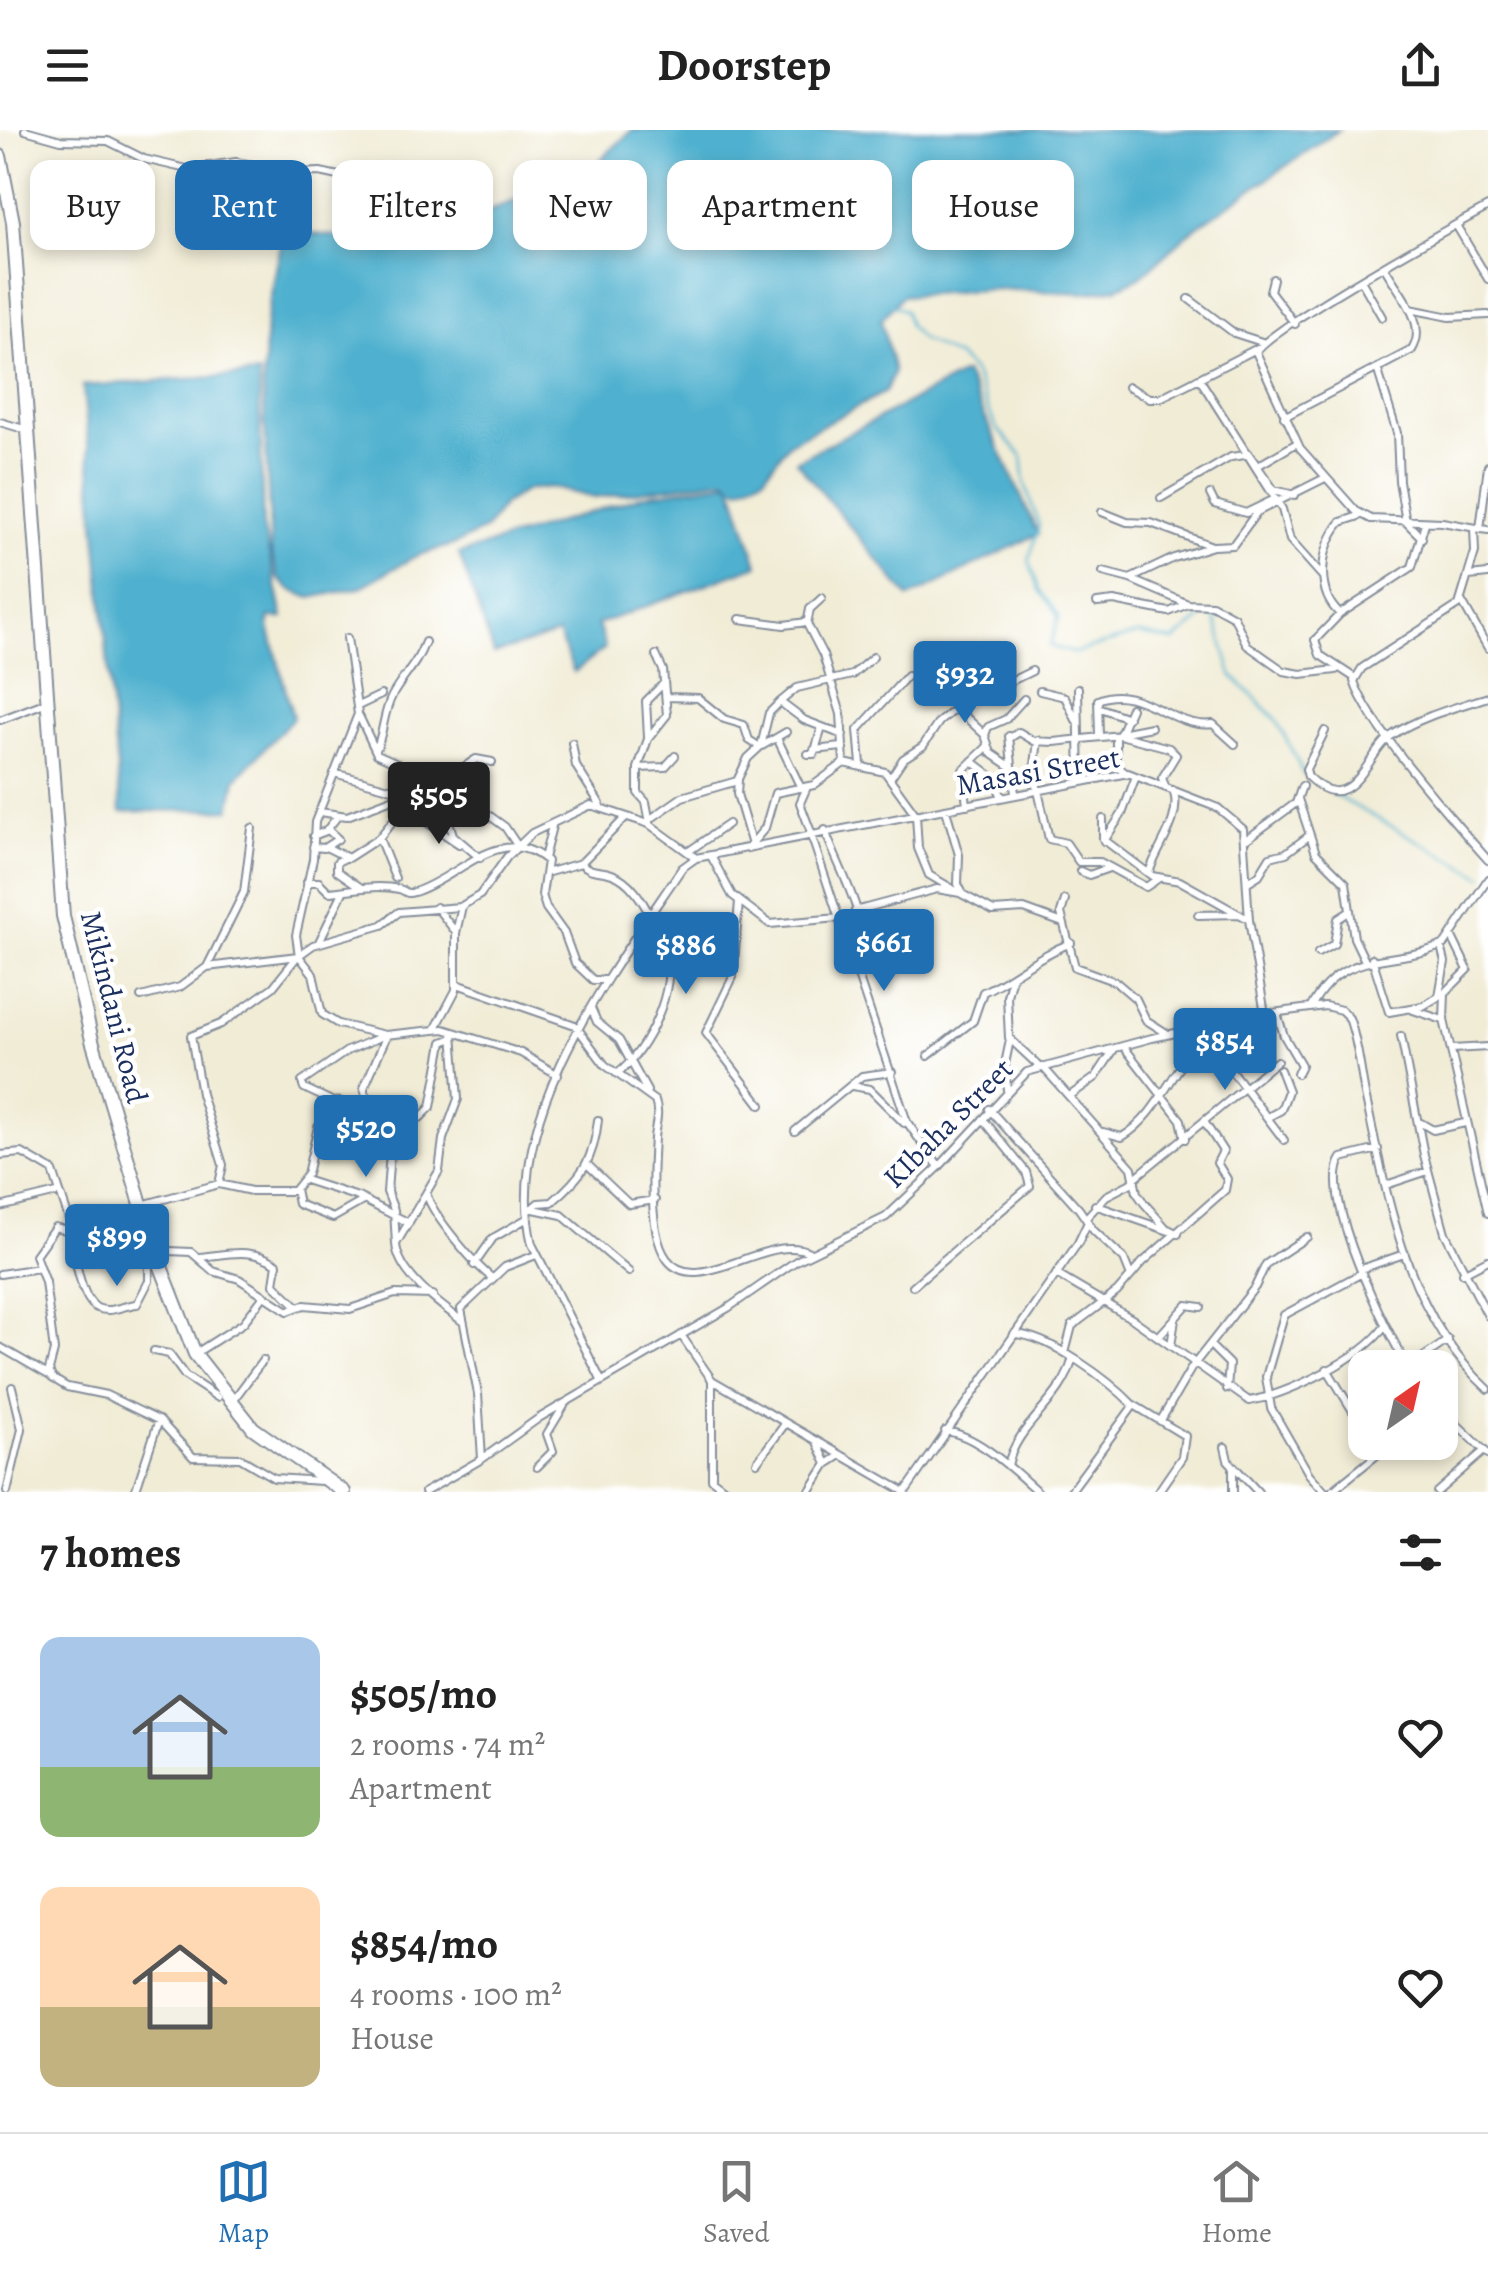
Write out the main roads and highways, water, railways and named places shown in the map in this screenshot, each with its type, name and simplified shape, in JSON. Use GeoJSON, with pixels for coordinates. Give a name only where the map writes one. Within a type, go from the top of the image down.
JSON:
{"type":"FeatureCollection","features":[{"type":"Feature","properties":{"kind":"highway","name":"Mikindani Road"},"geometry":{"type":"LineString","coordinates":[[0,156],[13,222],[47,702],[70,957],[156,1254],[195,1354],[231,1404],[277,1448],[344,1492]]}},
{"type":"Feature","properties":{"kind":"water"},"geometry":{"type":"Polygon","coordinates":[[[632,130],[1339,130],[1195,228],[1140,277],[1117,288],[1083,293],[994,289],[902,296],[881,320],[894,372],[885,392],[789,443],[764,476],[740,488],[732,485],[758,565],[598,624],[605,648],[574,672],[558,634],[494,654],[459,554],[645,495],[730,482],[725,479],[595,498],[550,487],[526,490],[503,505],[486,529],[456,544],[418,555],[359,588],[310,598],[289,589],[278,578],[271,551],[263,386],[266,321],[280,250],[312,250],[312,234],[332,236],[332,250],[493,250],[493,209],[513,201],[513,250],[647,250],[647,160],[600,160],[632,130]]]}},
{"type":"Feature","properties":{"kind":"water"},"geometry":{"type":"Polygon","coordinates":[[[965,373],[1038,534],[909,598],[796,461],[965,373]]]}},
{"type":"Feature","properties":{"kind":"water"},"geometry":{"type":"Polygon","coordinates":[[[259,374],[263,525],[283,618],[269,618],[269,627],[293,718],[236,779],[230,809],[121,812],[83,386],[259,374]]]}},
{"type":"Feature","properties":{"kind":"waterway"},"geometry":{"type":"LineString","coordinates":[[891,304],[905,311],[909,326],[921,339],[959,358],[973,372],[995,426],[1022,456],[1025,484],[1039,526],[1029,560],[1039,590],[1059,616],[1050,646],[1073,653],[1139,634],[1174,641],[1204,616],[1215,617],[1232,675],[1276,719],[1304,775]]}},
{"type":"Feature","properties":{"kind":"waterway"},"geometry":{"type":"LineString","coordinates":[[1331,793],[1482,876]]}}]}
